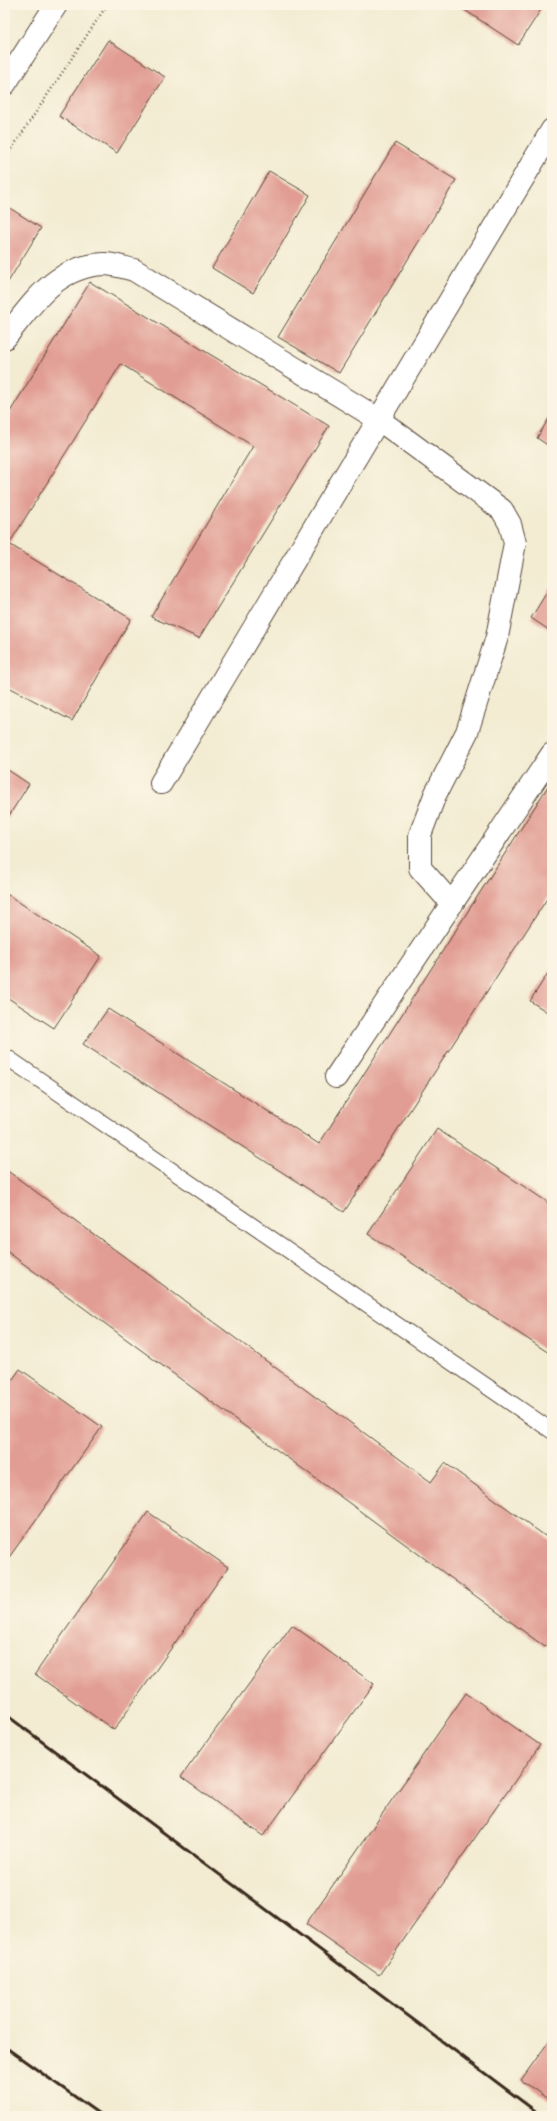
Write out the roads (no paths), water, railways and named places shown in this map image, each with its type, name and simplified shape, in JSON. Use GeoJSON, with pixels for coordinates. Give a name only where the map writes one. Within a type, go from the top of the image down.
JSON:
{"type":"FeatureCollection","features":[{"type":"Feature","properties":{"kind":"street"},"geometry":{"type":"LineString","coordinates":[[5,84],[56,5]]}},
{"type":"Feature","properties":{"kind":"street"},"geometry":{"type":"LineString","coordinates":[[161,783],[552,130]]}},
{"type":"Feature","properties":{"kind":"street"},"geometry":{"type":"LineString","coordinates":[[5,338],[37,298],[55,280],[80,268],[106,264],[134,270],[378,420],[502,510],[510,524],[515,543],[497,638],[467,732],[434,795],[420,835],[420,868],[452,904]]}},
{"type":"Feature","properties":{"kind":"street"},"geometry":{"type":"LineString","coordinates":[[336,1076],[552,754]]}},
{"type":"Feature","properties":{"kind":"lane"},"geometry":{"type":"LineString","coordinates":[[5,1056],[552,1431]]}},
{"type":"Feature","properties":{"kind":"railway"},"geometry":{"type":"LineString","coordinates":[[5,1714],[542,2116]]}},
{"type":"Feature","properties":{"kind":"railway"},"geometry":{"type":"LineString","coordinates":[[5,2047],[102,2116]]}}]}
